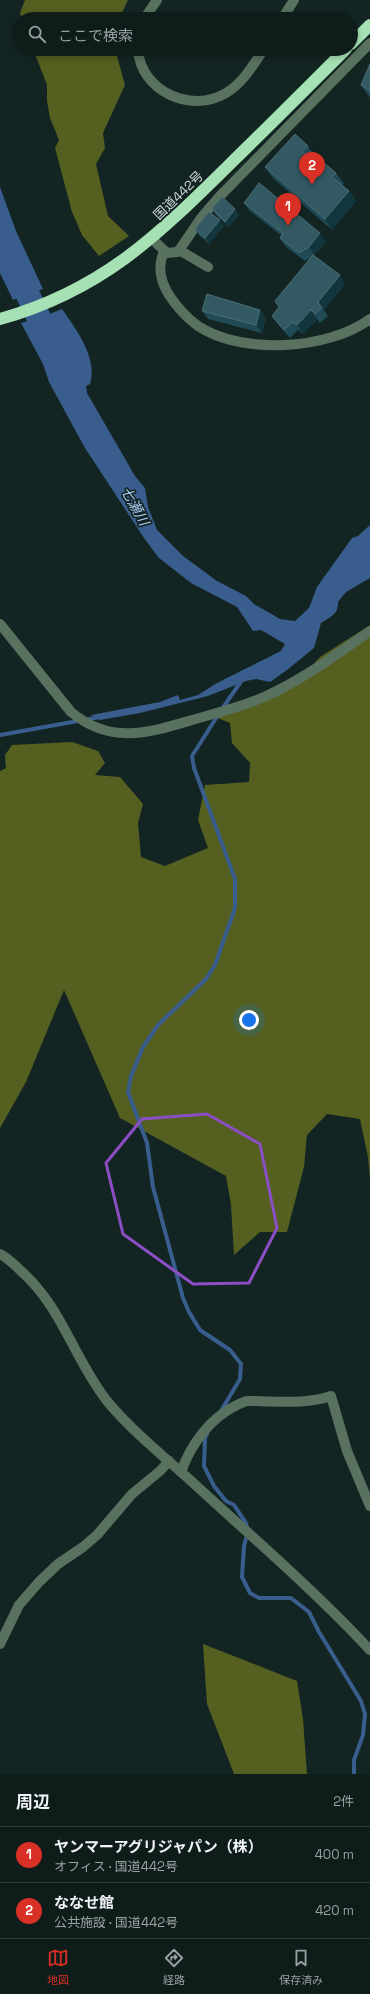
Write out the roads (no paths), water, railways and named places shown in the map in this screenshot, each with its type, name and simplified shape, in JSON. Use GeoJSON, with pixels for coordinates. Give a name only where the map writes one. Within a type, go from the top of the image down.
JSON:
{"type":"FeatureCollection","features":[{"type":"Feature","properties":{"kind":"highway"},"geometry":{"type":"LineString","coordinates":[[358,37],[370,25]]}},
{"type":"Feature","properties":{"kind":"highway","name":"国道442号"},"geometry":{"type":"LineString","coordinates":[[0,319],[39,307],[71,292],[109,271],[142,248],[185,209],[339,56]]}},
{"type":"Feature","properties":{"kind":"street"},"geometry":{"type":"LineString","coordinates":[[149,12],[157,0]]}},
{"type":"Feature","properties":{"kind":"street"},"geometry":{"type":"LineString","coordinates":[[286,12],[294,0]]}},
{"type":"Feature","properties":{"kind":"street"},"geometry":{"type":"LineString","coordinates":[[358,55],[370,43]]}},
{"type":"Feature","properties":{"kind":"street"},"geometry":{"type":"LineString","coordinates":[[140,56],[147,76],[158,87],[174,97],[199,101],[212,100],[233,88],[248,73],[259,56]]}},
{"type":"Feature","properties":{"kind":"street"},"geometry":{"type":"LineString","coordinates":[[152,239],[164,252],[171,254],[179,250],[201,218],[219,197],[357,56]]}},
{"type":"Feature","properties":{"kind":"street"},"geometry":{"type":"LineString","coordinates":[[179,250],[208,267]]}},
{"type":"Feature","properties":{"kind":"street"},"geometry":{"type":"LineString","coordinates":[[164,252],[160,265],[166,290],[187,316],[199,326],[222,336],[260,344],[287,345],[314,343],[338,336],[370,319]]}},
{"type":"Feature","properties":{"kind":"street"},"geometry":{"type":"LineString","coordinates":[[0,624],[66,706],[77,717],[104,730],[130,734],[160,730],[223,712],[263,697],[313,670],[370,631]]}},
{"type":"Feature","properties":{"kind":"street"},"geometry":{"type":"LineString","coordinates":[[0,1254],[6,1257],[29,1278],[44,1296],[59,1316],[92,1382],[134,1431],[316,1594],[370,1650]]}},
{"type":"Feature","properties":{"kind":"street"},"geometry":{"type":"LineString","coordinates":[[181,1472],[185,1460],[197,1441],[224,1412],[247,1401],[262,1402],[320,1400],[331,1396],[347,1451],[370,1506]]}},
{"type":"Feature","properties":{"kind":"street"},"geometry":{"type":"LineString","coordinates":[[0,1644],[19,1605],[39,1582],[58,1564],[83,1547],[97,1535],[132,1494],[160,1471],[168,1461]]}},
{"type":"Feature","properties":{"kind":"water"},"geometry":{"type":"Polygon","coordinates":[[[0,187],[16,231],[43,289],[13,300],[0,273],[0,187]]]}},
{"type":"Feature","properties":{"kind":"water"},"geometry":{"type":"Polygon","coordinates":[[[62,309],[84,344],[91,364],[92,374],[90,384],[86,386],[87,393],[135,476],[145,488],[148,507],[157,530],[183,556],[217,581],[246,596],[254,604],[280,619],[295,621],[309,608],[317,587],[352,538],[358,536],[370,525],[370,578],[346,592],[338,602],[337,610],[331,617],[321,623],[314,648],[270,682],[256,679],[246,681],[208,696],[140,713],[100,720],[91,715],[160,702],[178,695],[180,700],[198,695],[217,683],[281,651],[285,644],[261,630],[253,631],[237,607],[191,583],[159,558],[144,538],[85,448],[49,382],[43,364],[21,323],[34,319],[49,349],[66,366],[68,355],[47,315],[62,309]]]}},
{"type":"Feature","properties":{"kind":"waterway","name":"七瀬川"},"geometry":{"type":"LineString","coordinates":[[0,227],[15,268],[73,389]]}},
{"type":"Feature","properties":{"kind":"waterway"},"geometry":{"type":"LineString","coordinates":[[222,709],[242,680]]}},
{"type":"Feature","properties":{"kind":"waterway"},"geometry":{"type":"LineString","coordinates":[[218,715],[192,756],[194,768],[235,879],[235,908],[215,965],[206,979],[158,1025],[143,1047],[131,1076],[128,1092],[147,1143],[153,1187],[183,1298],[189,1312],[200,1330],[230,1350],[241,1364],[240,1379],[221,1411]]}},
{"type":"Feature","properties":{"kind":"waterway"},"geometry":{"type":"LineString","coordinates":[[0,735],[100,717]]}},
{"type":"Feature","properties":{"kind":"waterway"},"geometry":{"type":"LineString","coordinates":[[207,1434],[205,1438],[204,1466],[214,1486],[226,1501],[234,1505],[246,1523],[248,1531],[244,1546],[242,1577],[250,1593],[259,1598],[291,1598],[309,1612],[319,1632],[361,1701],[365,1714],[363,1735],[354,1760],[354,1774]]}},
{"type":"Feature","properties":{"kind":"place","name":"ななせ館"},"geometry":{"type":"Point","coordinates":[312,185]}},
{"type":"Feature","properties":{"kind":"place","name":"ヤンマーアグリジャパン（株）"},"geometry":{"type":"Point","coordinates":[288,226]}}]}
